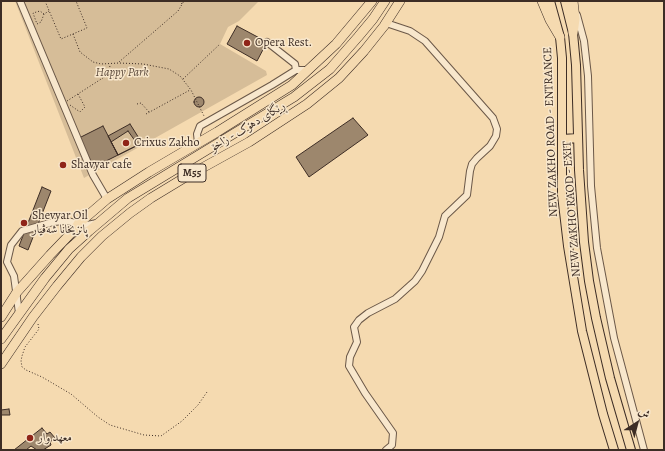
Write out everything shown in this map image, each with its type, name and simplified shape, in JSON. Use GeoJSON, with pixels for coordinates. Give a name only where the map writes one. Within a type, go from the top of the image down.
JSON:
{"type":"FeatureCollection","features":[{"type":"Feature","properties":{"kind":"highway"},"geometry":{"type":"LineString","coordinates":[[1,317],[17,292],[50,255],[78,224],[107,199],[292,85],[336,44],[372,1]]}},
{"type":"Feature","properties":{"kind":"highway","name":"ڕێگای دهۆک - زاخۆ"},"geometry":{"type":"LineString","coordinates":[[1,339],[19,313],[69,249],[99,222],[128,198],[294,97],[330,68],[372,19],[385,1]]}},
{"type":"Feature","properties":{"kind":"highway","name":"ڕێگای دهۆک - زاخۆ"},"geometry":{"type":"LineString","coordinates":[[1,364],[33,317],[81,257],[102,236],[130,213],[177,182],[250,142],[307,104],[339,78],[364,51],[386,23],[400,1]]}},
{"type":"Feature","properties":{"kind":"highway"},"geometry":{"type":"LineString","coordinates":[[542,1],[550,20],[560,37]]}},
{"type":"Feature","properties":{"kind":"highway"},"geometry":{"type":"LineString","coordinates":[[573,33],[574,5]]}},
{"type":"Feature","properties":{"kind":"highway"},"geometry":{"type":"LineString","coordinates":[[336,44],[344,52]]}},
{"type":"Feature","properties":{"kind":"main road","name":"NEW ZAKHO ROAD - ENTRANCE"},"geometry":{"type":"LineString","coordinates":[[550,1],[560,37],[563,70],[562,195],[574,286],[582,331],[614,450]]}},
{"type":"Feature","properties":{"kind":"main road","name":"NEW ZAKHO RAOD - EXIT"},"geometry":{"type":"LineString","coordinates":[[565,1],[573,33],[576,65],[579,170],[583,228],[592,299],[610,378],[630,450]]}},
{"type":"Feature","properties":{"kind":"main road"},"geometry":{"type":"LineString","coordinates":[[562,138],[578,138]]}},
{"type":"Feature","properties":{"kind":"street"},"geometry":{"type":"LineString","coordinates":[[20,1],[93,175],[107,199]]}},
{"type":"Feature","properties":{"kind":"street"},"geometry":{"type":"LineString","coordinates":[[574,5],[582,33],[588,76],[591,186],[597,248],[614,338],[644,450]]}},
{"type":"Feature","properties":{"kind":"street"},"geometry":{"type":"LineString","coordinates":[[386,23],[410,31],[425,41],[493,118],[497,129],[496,136],[490,146],[472,164],[467,195],[445,216],[439,237],[422,270],[414,281],[395,299],[368,313],[359,320],[354,328],[357,342],[350,357],[350,366],[365,393],[393,433],[392,445],[387,450]]}},
{"type":"Feature","properties":{"kind":"street"},"geometry":{"type":"LineString","coordinates":[[267,42],[295,64],[296,70]]}},
{"type":"Feature","properties":{"kind":"street"},"geometry":{"type":"LineString","coordinates":[[198,143],[196,134],[200,126],[296,70],[309,70]]}},
{"type":"Feature","properties":{"kind":"street"},"geometry":{"type":"LineString","coordinates":[[19,313],[14,276],[7,262],[11,245],[22,232],[53,222],[66,221],[87,225],[99,222]]}},
{"type":"Feature","properties":{"kind":"path"},"geometry":{"type":"LineString","coordinates":[[45,1],[61,38],[87,28],[76,1]]}},
{"type":"Feature","properties":{"kind":"path"},"geometry":{"type":"LineString","coordinates":[[179,1],[183,5]]}},
{"type":"Feature","properties":{"kind":"path"},"geometry":{"type":"LineString","coordinates":[[119,63],[178,12],[184,1]]}},
{"type":"Feature","properties":{"kind":"path"},"geometry":{"type":"LineString","coordinates":[[44,14],[40,11],[33,13],[37,24],[41,22],[44,14],[50,11]]}},
{"type":"Feature","properties":{"kind":"path"},"geometry":{"type":"LineString","coordinates":[[72,34],[80,52],[86,58],[102,64],[143,64],[169,69],[180,76],[191,90],[207,122]]}},
{"type":"Feature","properties":{"kind":"path"},"geometry":{"type":"LineString","coordinates":[[183,79],[220,44]]}},
{"type":"Feature","properties":{"kind":"path"},"geometry":{"type":"LineString","coordinates":[[78,94],[86,107],[80,112],[66,102],[78,94],[109,74],[110,64]]}},
{"type":"Feature","properties":{"kind":"path"},"geometry":{"type":"LineString","coordinates":[[146,114],[191,90]]}},
{"type":"Feature","properties":{"kind":"path"},"geometry":{"type":"LineString","coordinates":[[137,104],[142,103],[150,112]]}},
{"type":"Feature","properties":{"kind":"path"},"geometry":{"type":"LineString","coordinates":[[33,317],[39,325],[39,329],[25,348],[21,361],[22,367],[72,394],[98,417],[110,425],[144,435],[161,436],[182,421],[198,405],[208,392]]}},
{"type":"Feature","properties":{"kind":"green space","name":"Happy Park"},"geometry":{"type":"Polygon","coordinates":[[[15,1],[259,1],[239,21],[228,27],[220,44],[266,71],[267,75],[84,178],[15,1]]]}},
{"type":"Feature","properties":{"kind":"building","name":"Opera Rest."},"geometry":{"type":"Polygon","coordinates":[[[237,26],[267,42],[257,61],[227,44],[237,26]]]}},
{"type":"Feature","properties":{"kind":"building"},"geometry":{"type":"Polygon","coordinates":[[[197,97],[201,97],[203,98],[203,106],[197,107],[194,104],[194,100],[197,97]]]}},
{"type":"Feature","properties":{"kind":"building"},"geometry":{"type":"Polygon","coordinates":[[[353,118],[368,135],[309,177],[296,157],[353,118]]]}},
{"type":"Feature","properties":{"kind":"building"},"geometry":{"type":"Polygon","coordinates":[[[130,124],[142,143],[118,155],[108,136],[130,124]]]}},
{"type":"Feature","properties":{"kind":"building"},"geometry":{"type":"Polygon","coordinates":[[[103,126],[118,155],[94,167],[79,138],[103,126]]]}},
{"type":"Feature","properties":{"kind":"building"},"geometry":{"type":"Polygon","coordinates":[[[128,131],[138,145],[118,155],[111,142],[128,131]]]}},
{"type":"Feature","properties":{"kind":"building"},"geometry":{"type":"Polygon","coordinates":[[[42,187],[51,191],[28,250],[19,246],[42,187]]]}},
{"type":"Feature","properties":{"kind":"building"},"geometry":{"type":"Polygon","coordinates":[[[9,409],[10,415],[1,416],[1,410],[9,409]]]}},
{"type":"Feature","properties":{"kind":"building"},"geometry":{"type":"Polygon","coordinates":[[[42,428],[47,434],[50,432],[55,438],[50,442],[51,445],[43,450],[37,450],[31,446],[26,450],[14,450],[42,428]]]}},
{"type":"Feature","properties":{"kind":"place","name":"Opera Rest."},"geometry":{"type":"Point","coordinates":[247,43]}},
{"type":"Feature","properties":{"kind":"place","name":"Crixus Zakho"},"geometry":{"type":"Point","coordinates":[126,143]}},
{"type":"Feature","properties":{"kind":"place","name":"Shavyar cafe"},"geometry":{"type":"Point","coordinates":[63,165]}},
{"type":"Feature","properties":{"kind":"place","name":"Shevyar Oil پانزيخانا شەڤيار"},"geometry":{"type":"Point","coordinates":[24,223]}},
{"type":"Feature","properties":{"kind":"place","name":"معهد وار"},"geometry":{"type":"Point","coordinates":[30,438]}}]}
